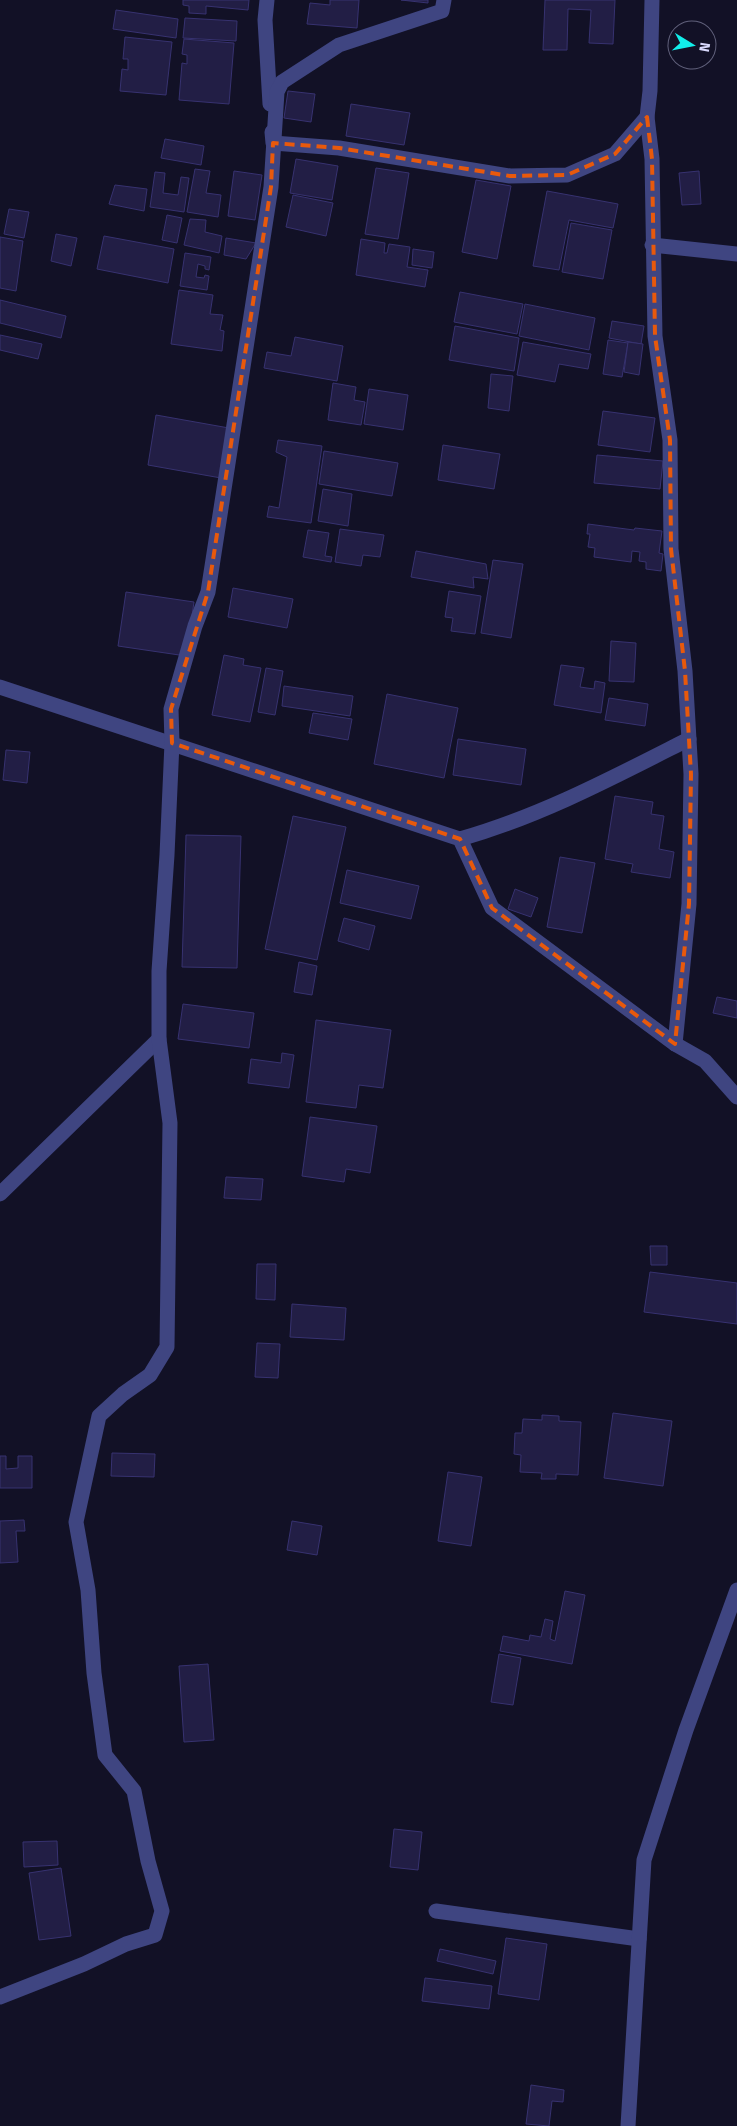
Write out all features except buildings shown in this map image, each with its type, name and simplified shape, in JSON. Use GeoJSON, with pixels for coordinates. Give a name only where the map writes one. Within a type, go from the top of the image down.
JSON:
{"type":"FeatureCollection","features":[{"type":"Feature","properties":{"kind":"street"},"geometry":{"type":"LineString","coordinates":[[267,0],[264,20],[273,142]]}},
{"type":"Feature","properties":{"kind":"street"},"geometry":{"type":"LineString","coordinates":[[0,1997],[84,1964],[126,1944],[154,1935],[162,1911],[148,1861],[134,1791],[105,1755],[94,1673],[88,1590],[76,1522],[99,1416],[123,1394],[150,1375],[167,1347],[170,1123],[159,1039],[159,971],[167,855],[172,743],[171,709],[195,626],[208,592],[271,187],[277,92],[282,82],[339,45],[442,11],[444,0]]}},
{"type":"Feature","properties":{"kind":"street"},"geometry":{"type":"LineString","coordinates":[[652,0],[650,91],[647,117],[652,159],[655,336],[670,440],[671,549],[685,670],[691,774],[690,904],[675,1044]]}},
{"type":"Feature","properties":{"kind":"street"},"geometry":{"type":"LineString","coordinates":[[273,142],[339,148],[510,176],[567,175],[615,154],[647,117]]}},
{"type":"Feature","properties":{"kind":"street"},"geometry":{"type":"LineString","coordinates":[[652,245],[737,254]]}},
{"type":"Feature","properties":{"kind":"street"},"geometry":{"type":"LineString","coordinates":[[0,687],[460,838],[502,827],[576,796],[689,739]]}},
{"type":"Feature","properties":{"kind":"street"},"geometry":{"type":"LineString","coordinates":[[460,838],[492,908],[675,1044],[705,1061],[737,1097]]}},
{"type":"Feature","properties":{"kind":"street"},"geometry":{"type":"LineString","coordinates":[[0,1194],[159,1039]]}},
{"type":"Feature","properties":{"kind":"street"},"geometry":{"type":"LineString","coordinates":[[628,2126],[644,1860],[686,1730],[737,1590]]}},
{"type":"Feature","properties":{"kind":"street"},"geometry":{"type":"LineString","coordinates":[[436,1911],[639,1939]]}},
{"type":"Feature","properties":{"kind":"highlighted area"},"geometry":{"type":"Polygon","coordinates":[[[647,117],[652,159],[655,336],[670,440],[671,549],[685,671],[691,774],[689,904],[675,1044],[492,908],[460,839],[172,743],[171,709],[208,592],[271,187],[273,143],[339,148],[510,176],[567,175],[615,154],[647,117]]]}}]}
